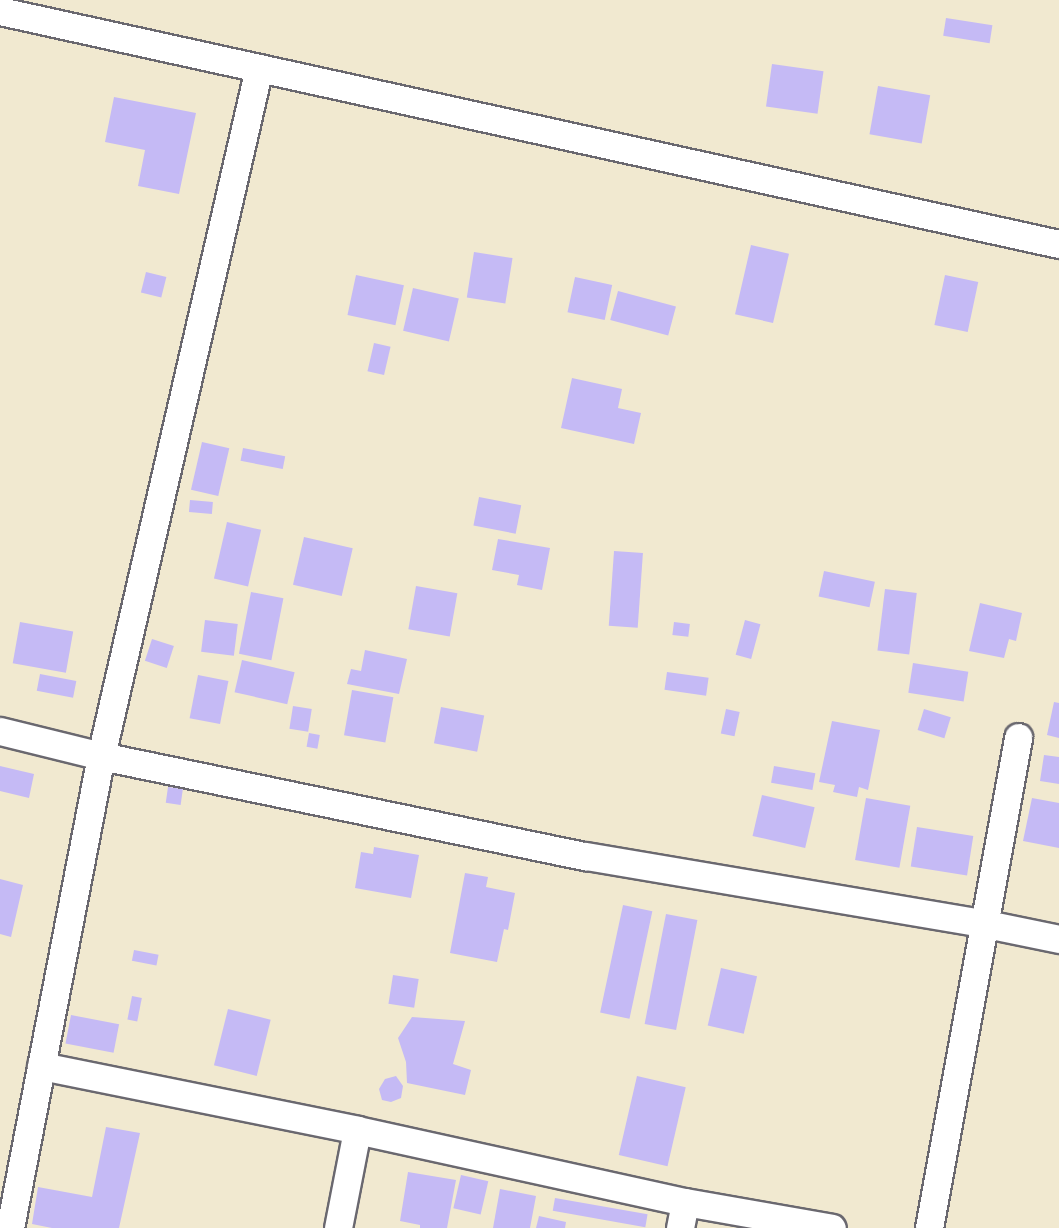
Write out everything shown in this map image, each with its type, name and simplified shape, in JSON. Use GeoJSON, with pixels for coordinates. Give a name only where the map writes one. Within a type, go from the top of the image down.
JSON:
{"type":"FeatureCollection","features":[{"type":"Feature","properties":{"kind":"street"},"geometry":{"type":"LineString","coordinates":[[0,11],[1059,244]]}},
{"type":"Feature","properties":{"kind":"street"},"geometry":{"type":"LineString","coordinates":[[8,1220],[41,1066],[101,756],[259,68]]}},
{"type":"Feature","properties":{"kind":"street"},"geometry":{"type":"LineString","coordinates":[[0,731],[101,756],[586,856],[986,924],[1059,939]]}},
{"type":"Feature","properties":{"kind":"street"},"geometry":{"type":"LineString","coordinates":[[929,1228],[986,924],[1018,737]]}},
{"type":"Feature","properties":{"kind":"street"},"geometry":{"type":"LineString","coordinates":[[41,1066],[357,1130],[685,1202],[832,1228]]}},
{"type":"Feature","properties":{"kind":"street"},"geometry":{"type":"LineString","coordinates":[[338,1228],[357,1130]]}},
{"type":"Feature","properties":{"kind":"street"},"geometry":{"type":"LineString","coordinates":[[680,1228],[685,1202]]}},
{"type":"Feature","properties":{"kind":"building"},"geometry":{"type":"Polygon","coordinates":[[[946,18],[992,25],[990,43],[943,36],[946,18]]]}},
{"type":"Feature","properties":{"kind":"building"},"geometry":{"type":"Polygon","coordinates":[[[772,64],[823,71],[818,114],[766,107],[772,64]]]}},
{"type":"Feature","properties":{"kind":"building"},"geometry":{"type":"Polygon","coordinates":[[[878,86],[930,95],[922,143],[869,134],[878,86]]]}},
{"type":"Feature","properties":{"kind":"building"},"geometry":{"type":"Polygon","coordinates":[[[114,97],[196,113],[179,194],[138,186],[145,150],[105,142],[114,97]]]}},
{"type":"Feature","properties":{"kind":"building"},"geometry":{"type":"Polygon","coordinates":[[[751,245],[789,254],[773,323],[735,314],[751,245]]]}},
{"type":"Feature","properties":{"kind":"building"},"geometry":{"type":"Polygon","coordinates":[[[474,252],[513,258],[505,304],[467,297],[474,252]]]}},
{"type":"Feature","properties":{"kind":"building"},"geometry":{"type":"Polygon","coordinates":[[[146,272],[166,277],[161,297],[141,292],[146,272]]]}},
{"type":"Feature","properties":{"kind":"building"},"geometry":{"type":"Polygon","coordinates":[[[356,275],[404,285],[395,325],[347,315],[356,275]]]}},
{"type":"Feature","properties":{"kind":"building"},"geometry":{"type":"Polygon","coordinates":[[[945,275],[978,282],[968,332],[934,325],[945,275]]]}},
{"type":"Feature","properties":{"kind":"building"},"geometry":{"type":"Polygon","coordinates":[[[575,277],[612,285],[605,320],[568,312],[575,277]]]}},
{"type":"Feature","properties":{"kind":"building"},"geometry":{"type":"Polygon","coordinates":[[[413,288],[459,299],[449,341],[403,331],[413,288]]]}},
{"type":"Feature","properties":{"kind":"building"},"geometry":{"type":"Polygon","coordinates":[[[618,291],[676,307],[668,336],[610,320],[618,291]]]}},
{"type":"Feature","properties":{"kind":"building"},"geometry":{"type":"Polygon","coordinates":[[[374,343],[391,347],[384,375],[367,371],[374,343]]]}},
{"type":"Feature","properties":{"kind":"building"},"geometry":{"type":"Polygon","coordinates":[[[572,378],[622,389],[618,408],[641,413],[634,444],[561,428],[572,378]]]}},
{"type":"Feature","properties":{"kind":"building"},"geometry":{"type":"Polygon","coordinates":[[[202,442],[229,448],[218,496],[191,490],[202,442]]]}},
{"type":"Feature","properties":{"kind":"building"},"geometry":{"type":"Polygon","coordinates":[[[243,448],[285,456],[283,469],[241,461],[243,448]]]}},
{"type":"Feature","properties":{"kind":"building"},"geometry":{"type":"Polygon","coordinates":[[[479,497],[521,505],[516,534],[473,525],[479,497]]]}},
{"type":"Feature","properties":{"kind":"building"},"geometry":{"type":"Polygon","coordinates":[[[190,500],[213,502],[212,514],[189,512],[190,500]]]}},
{"type":"Feature","properties":{"kind":"building"},"geometry":{"type":"Polygon","coordinates":[[[227,522],[261,530],[248,586],[214,579],[227,522]]]}},
{"type":"Feature","properties":{"kind":"building"},"geometry":{"type":"Polygon","coordinates":[[[304,537],[353,548],[342,596],[293,585],[304,537]]]}},
{"type":"Feature","properties":{"kind":"building"},"geometry":{"type":"Polygon","coordinates":[[[498,539],[550,548],[542,590],[517,585],[519,575],[492,570],[498,539]]]}},
{"type":"Feature","properties":{"kind":"building"},"geometry":{"type":"Polygon","coordinates":[[[614,551],[643,553],[638,628],[609,626],[614,551]]]}},
{"type":"Feature","properties":{"kind":"building"},"geometry":{"type":"Polygon","coordinates":[[[824,571],[875,582],[869,607],[819,596],[824,571]]]}},
{"type":"Feature","properties":{"kind":"building"},"geometry":{"type":"Polygon","coordinates":[[[416,586],[457,593],[450,637],[408,629],[416,586]]]}},
{"type":"Feature","properties":{"kind":"building"},"geometry":{"type":"Polygon","coordinates":[[[885,589],[917,593],[909,654],[877,651],[885,589]]]}},
{"type":"Feature","properties":{"kind":"building"},"geometry":{"type":"Polygon","coordinates":[[[251,592],[283,598],[271,660],[239,654],[251,592]]]}},
{"type":"Feature","properties":{"kind":"building"},"geometry":{"type":"Polygon","coordinates":[[[980,603],[1022,613],[1016,641],[1009,639],[1004,658],[969,651],[980,603]]]}},
{"type":"Feature","properties":{"kind":"building"},"geometry":{"type":"Polygon","coordinates":[[[205,620],[238,624],[234,656],[201,652],[205,620]]]}},
{"type":"Feature","properties":{"kind":"building"},"geometry":{"type":"Polygon","coordinates":[[[745,620],[760,624],[751,659],[736,655],[745,620]]]}},
{"type":"Feature","properties":{"kind":"building"},"geometry":{"type":"Polygon","coordinates":[[[20,622],[73,631],[66,673],[13,663],[20,622]]]}},
{"type":"Feature","properties":{"kind":"building"},"geometry":{"type":"Polygon","coordinates":[[[674,622],[690,624],[688,637],[672,635],[674,622]]]}},
{"type":"Feature","properties":{"kind":"building"},"geometry":{"type":"Polygon","coordinates":[[[152,639],[174,646],[167,668],[145,661],[152,639]]]}},
{"type":"Feature","properties":{"kind":"building"},"geometry":{"type":"Polygon","coordinates":[[[365,650],[407,659],[399,694],[347,684],[351,669],[361,671],[365,650]]]}},
{"type":"Feature","properties":{"kind":"building"},"geometry":{"type":"Polygon","coordinates":[[[242,660],[295,672],[287,704],[235,692],[242,660]]]}},
{"type":"Feature","properties":{"kind":"building"},"geometry":{"type":"Polygon","coordinates":[[[913,663],[968,672],[964,701],[908,693],[913,663]]]}},
{"type":"Feature","properties":{"kind":"building"},"geometry":{"type":"Polygon","coordinates":[[[667,672],[709,678],[706,696],[664,690],[667,672]]]}},
{"type":"Feature","properties":{"kind":"building"},"geometry":{"type":"Polygon","coordinates":[[[40,674],[76,681],[73,698],[37,691],[40,674]]]}},
{"type":"Feature","properties":{"kind":"building"},"geometry":{"type":"Polygon","coordinates":[[[198,675],[228,681],[220,724],[190,718],[198,675]]]}},
{"type":"Feature","properties":{"kind":"building"},"geometry":{"type":"Polygon","coordinates":[[[352,690],[393,697],[385,743],[344,735],[352,690]]]}},
{"type":"Feature","properties":{"kind":"building"},"geometry":{"type":"Polygon","coordinates":[[[1054,702],[1059,703],[1059,738],[1047,735],[1054,702]]]}},
{"type":"Feature","properties":{"kind":"building"},"geometry":{"type":"Polygon","coordinates":[[[293,706],[312,709],[308,732],[289,729],[293,706]]]}},
{"type":"Feature","properties":{"kind":"building"},"geometry":{"type":"Polygon","coordinates":[[[441,707],[484,715],[477,752],[434,743],[441,707]]]}},
{"type":"Feature","properties":{"kind":"building"},"geometry":{"type":"Polygon","coordinates":[[[726,709],[740,712],[734,736],[721,733],[726,709]]]}},
{"type":"Feature","properties":{"kind":"building"},"geometry":{"type":"Polygon","coordinates":[[[924,709],[951,717],[944,738],[918,730],[924,709]]]}},
{"type":"Feature","properties":{"kind":"building"},"geometry":{"type":"Polygon","coordinates":[[[832,721],[880,730],[868,790],[859,787],[857,797],[833,792],[835,785],[819,782],[832,721]]]}},
{"type":"Feature","properties":{"kind":"building"},"geometry":{"type":"Polygon","coordinates":[[[309,733],[320,735],[317,749],[307,747],[309,733]]]}},
{"type":"Feature","properties":{"kind":"building"},"geometry":{"type":"Polygon","coordinates":[[[1044,755],[1059,757],[1059,784],[1040,781],[1044,755]]]}},
{"type":"Feature","properties":{"kind":"building"},"geometry":{"type":"Polygon","coordinates":[[[0,766],[34,774],[29,798],[0,791],[0,766]]]}},
{"type":"Feature","properties":{"kind":"building"},"geometry":{"type":"Polygon","coordinates":[[[774,766],[815,773],[812,790],[771,783],[774,766]]]}},
{"type":"Feature","properties":{"kind":"building"},"geometry":{"type":"Polygon","coordinates":[[[168,787],[183,789],[181,805],[166,803],[168,787]]]}},
{"type":"Feature","properties":{"kind":"building"},"geometry":{"type":"Polygon","coordinates":[[[762,795],[815,807],[805,848],[753,836],[762,795]]]}},
{"type":"Feature","properties":{"kind":"building"},"geometry":{"type":"Polygon","coordinates":[[[866,798],[910,806],[899,868],[855,860],[866,798]]]}},
{"type":"Feature","properties":{"kind":"building"},"geometry":{"type":"Polygon","coordinates":[[[1032,798],[1059,803],[1059,848],[1023,841],[1032,798]]]}},
{"type":"Feature","properties":{"kind":"building"},"geometry":{"type":"Polygon","coordinates":[[[917,827],[973,836],[967,875],[911,867],[917,827]]]}},
{"type":"Feature","properties":{"kind":"building"},"geometry":{"type":"Polygon","coordinates":[[[374,847],[419,855],[411,898],[355,888],[361,852],[373,854],[374,847]]]}},
{"type":"Feature","properties":{"kind":"building"},"geometry":{"type":"Polygon","coordinates":[[[465,873],[488,877],[486,887],[515,893],[508,930],[504,929],[497,962],[450,953],[465,873]]]}},
{"type":"Feature","properties":{"kind":"building"},"geometry":{"type":"Polygon","coordinates":[[[0,879],[23,885],[11,937],[0,934],[0,879]]]}},
{"type":"Feature","properties":{"kind":"building"},"geometry":{"type":"Polygon","coordinates":[[[623,905],[652,911],[629,1019],[600,1013],[623,905]]]}},
{"type":"Feature","properties":{"kind":"building"},"geometry":{"type":"Polygon","coordinates":[[[666,914],[697,920],[676,1030],[645,1024],[666,914]]]}},
{"type":"Feature","properties":{"kind":"building"},"geometry":{"type":"Polygon","coordinates":[[[134,950],[159,955],[156,966],[132,961],[134,950]]]}},
{"type":"Feature","properties":{"kind":"building"},"geometry":{"type":"Polygon","coordinates":[[[721,968],[757,976],[744,1034],[708,1025],[721,968]]]}},
{"type":"Feature","properties":{"kind":"building"},"geometry":{"type":"Polygon","coordinates":[[[393,975],[419,979],[414,1008],[388,1004],[393,975]]]}},
{"type":"Feature","properties":{"kind":"building"},"geometry":{"type":"Polygon","coordinates":[[[132,996],[142,998],[137,1021],[127,1020],[132,996]]]}},
{"type":"Feature","properties":{"kind":"building"},"geometry":{"type":"Polygon","coordinates":[[[228,1009],[271,1020],[257,1076],[214,1065],[228,1009]]]}},
{"type":"Feature","properties":{"kind":"building"},"geometry":{"type":"Polygon","coordinates":[[[71,1015],[119,1024],[114,1053],[65,1043],[71,1015]]]}},
{"type":"Feature","properties":{"kind":"building"},"geometry":{"type":"Polygon","coordinates":[[[412,1017],[465,1021],[453,1064],[471,1070],[465,1095],[407,1083],[406,1062],[398,1038],[412,1017]]]}},
{"type":"Feature","properties":{"kind":"building"},"geometry":{"type":"Polygon","coordinates":[[[396,1076],[403,1086],[401,1098],[391,1102],[382,1100],[379,1089],[385,1079],[396,1076]]]}},
{"type":"Feature","properties":{"kind":"building"},"geometry":{"type":"Polygon","coordinates":[[[637,1076],[686,1087],[667,1166],[619,1155],[637,1076]]]}},
{"type":"Feature","properties":{"kind":"building"},"geometry":{"type":"Polygon","coordinates":[[[106,1127],[140,1133],[119,1228],[52,1228],[32,1224],[38,1187],[92,1197],[106,1127]]]}},
{"type":"Feature","properties":{"kind":"building"},"geometry":{"type":"Polygon","coordinates":[[[408,1172],[456,1180],[447,1228],[420,1228],[420,1225],[400,1221],[408,1172]]]}},
{"type":"Feature","properties":{"kind":"building"},"geometry":{"type":"Polygon","coordinates":[[[461,1175],[488,1181],[481,1214],[453,1208],[461,1175]]]}},
{"type":"Feature","properties":{"kind":"building"},"geometry":{"type":"Polygon","coordinates":[[[500,1189],[536,1196],[530,1228],[493,1228],[500,1189]]]}},
{"type":"Feature","properties":{"kind":"building"},"geometry":{"type":"Polygon","coordinates":[[[555,1198],[648,1214],[645,1227],[553,1211],[555,1198]]]}},
{"type":"Feature","properties":{"kind":"building"},"geometry":{"type":"Polygon","coordinates":[[[539,1216],[566,1222],[565,1228],[536,1228],[539,1216]]]}}]}
